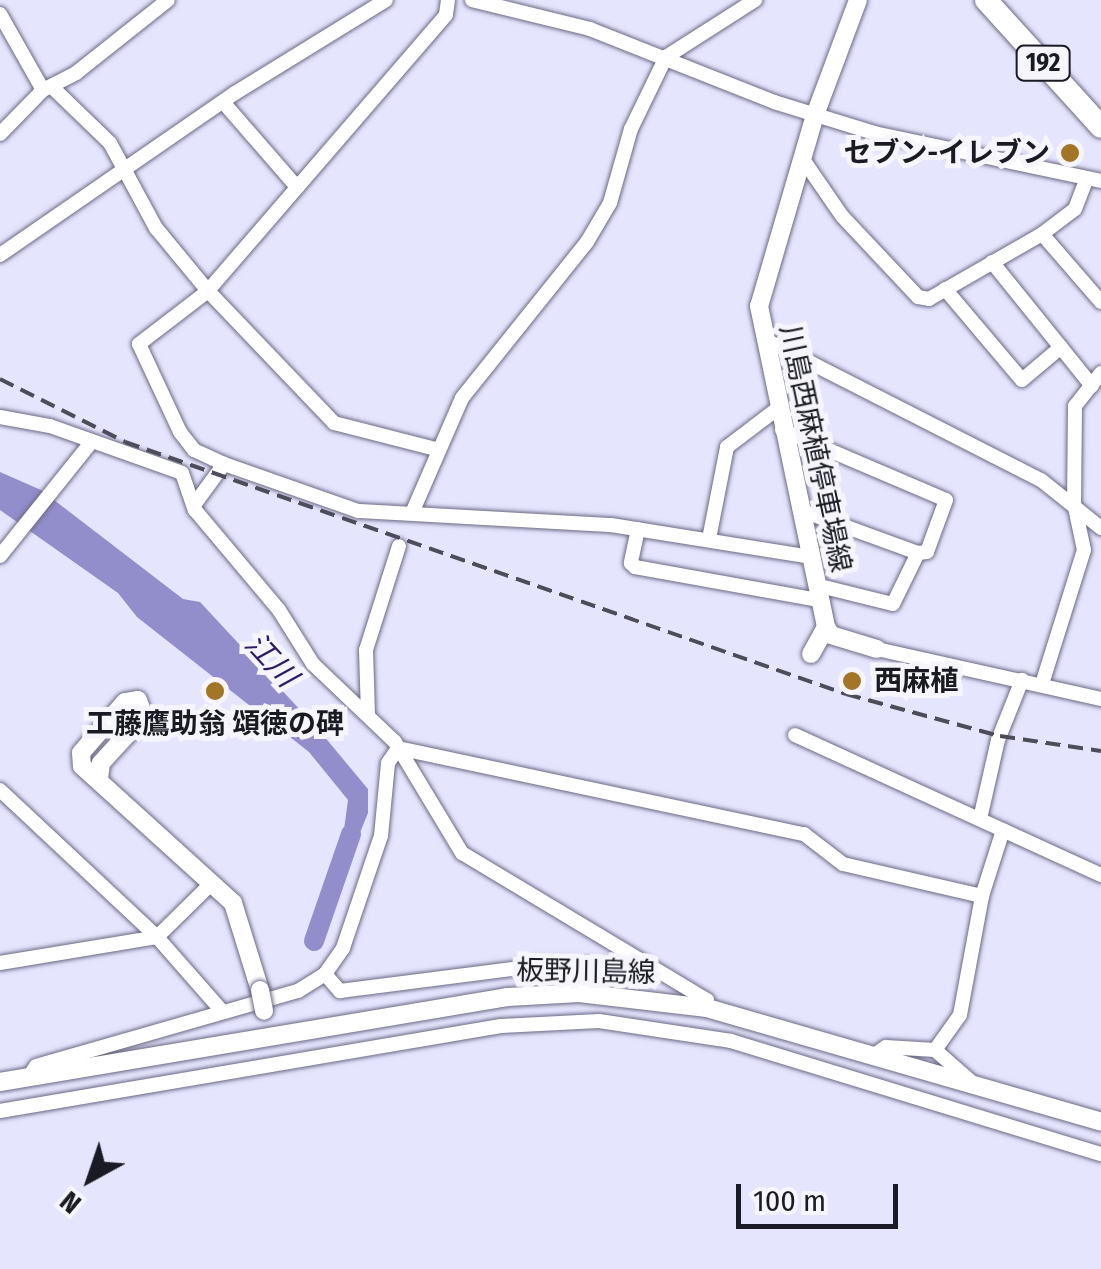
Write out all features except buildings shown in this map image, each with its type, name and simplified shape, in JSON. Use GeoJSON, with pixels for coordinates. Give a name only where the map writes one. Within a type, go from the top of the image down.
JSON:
{"type":"FeatureCollection","features":[{"type":"Feature","properties":{"kind":"highway","name":"192"},"geometry":{"type":"LineString","coordinates":[[986,0],[1101,127]]}},
{"type":"Feature","properties":{"kind":"main road","name":"川島西麻植停車場線"},"geometry":{"type":"LineString","coordinates":[[826,627],[761,338],[759,306],[802,158],[858,0]]}},
{"type":"Feature","properties":{"kind":"main road"},"geometry":{"type":"LineString","coordinates":[[811,654],[826,627],[854,645],[876,649]]}},
{"type":"Feature","properties":{"kind":"main road"},"geometry":{"type":"LineString","coordinates":[[99,778],[213,882],[246,929],[269,1035]]}},
{"type":"Feature","properties":{"kind":"main road","name":"板野川島線"},"geometry":{"type":"LineString","coordinates":[[0,1082],[269,1035],[551,993],[626,995],[707,1008],[878,1053],[1101,1122]]}},
{"type":"Feature","properties":{"kind":"street"},"geometry":{"type":"LineString","coordinates":[[0,134],[48,88],[168,0]]}},
{"type":"Feature","properties":{"kind":"street"},"geometry":{"type":"LineString","coordinates":[[2,250],[127,170],[223,102],[386,0]]}},
{"type":"Feature","properties":{"kind":"street"},"geometry":{"type":"LineString","coordinates":[[448,0],[446,15],[208,292],[139,344],[180,432],[194,450],[224,464],[358,511],[638,529],[810,557]]}},
{"type":"Feature","properties":{"kind":"street"},"geometry":{"type":"LineString","coordinates":[[472,0],[590,28],[816,115],[1094,179],[1075,208],[1042,234],[928,299],[918,296],[842,216],[802,158]]}},
{"type":"Feature","properties":{"kind":"street"},"geometry":{"type":"LineString","coordinates":[[412,513],[436,449],[462,398],[602,216],[631,129],[666,56],[755,0]]}},
{"type":"Feature","properties":{"kind":"street"},"geometry":{"type":"LineString","coordinates":[[0,14],[48,88],[110,143],[156,228],[208,292],[334,423],[436,449]]}},
{"type":"Feature","properties":{"kind":"street"},"geometry":{"type":"LineString","coordinates":[[223,102],[298,188]]}},
{"type":"Feature","properties":{"kind":"street"},"geometry":{"type":"LineString","coordinates":[[1042,234],[1101,302]]}},
{"type":"Feature","properties":{"kind":"street"},"geometry":{"type":"LineString","coordinates":[[992,262],[1061,347],[1097,380],[1075,406],[1074,503],[1084,550],[1042,684]]}},
{"type":"Feature","properties":{"kind":"street"},"geometry":{"type":"LineString","coordinates":[[945,289],[1022,380],[1061,347]]}},
{"type":"Feature","properties":{"kind":"street"},"geometry":{"type":"LineString","coordinates":[[761,338],[1074,503],[1101,528]]}},
{"type":"Feature","properties":{"kind":"street"},"geometry":{"type":"LineString","coordinates":[[708,538],[727,447],[777,409]]}},
{"type":"Feature","properties":{"kind":"street"},"geometry":{"type":"LineString","coordinates":[[0,417],[92,441],[212,483]]}},
{"type":"Feature","properties":{"kind":"street"},"geometry":{"type":"LineString","coordinates":[[782,430],[946,500],[926,552],[918,553],[800,510]]}},
{"type":"Feature","properties":{"kind":"street"},"geometry":{"type":"LineString","coordinates":[[0,556],[92,441]]}},
{"type":"Feature","properties":{"kind":"street"},"geometry":{"type":"LineString","coordinates":[[194,505],[224,464]]}},
{"type":"Feature","properties":{"kind":"street"},"geometry":{"type":"LineString","coordinates":[[182,473],[194,505],[280,610],[313,664],[368,714],[398,748],[462,853],[645,966],[708,1000],[707,1008]]}},
{"type":"Feature","properties":{"kind":"street"},"geometry":{"type":"LineString","coordinates":[[638,529],[630,563],[635,568],[893,604],[918,553]]}},
{"type":"Feature","properties":{"kind":"street"},"geometry":{"type":"LineString","coordinates":[[368,714],[366,650],[399,546]]}},
{"type":"Feature","properties":{"kind":"street"},"geometry":{"type":"LineString","coordinates":[[876,649],[1101,699]]}},
{"type":"Feature","properties":{"kind":"street"},"geometry":{"type":"LineString","coordinates":[[980,819],[1002,728],[1022,680]]}},
{"type":"Feature","properties":{"kind":"street"},"geometry":{"type":"LineString","coordinates":[[795,735],[1101,875]]}},
{"type":"Feature","properties":{"kind":"street"},"geometry":{"type":"LineString","coordinates":[[398,748],[804,834],[843,864],[982,896]]}},
{"type":"Feature","properties":{"kind":"street"},"geometry":{"type":"LineString","coordinates":[[28,1078],[36,1066],[220,1009],[298,992],[325,974],[343,948],[381,836],[388,763],[398,748]]}},
{"type":"Feature","properties":{"kind":"street"},"geometry":{"type":"LineString","coordinates":[[0,790],[158,937],[220,1009]]}},
{"type":"Feature","properties":{"kind":"street"},"geometry":{"type":"LineString","coordinates":[[935,1050],[964,1008],[982,896],[1004,830]]}},
{"type":"Feature","properties":{"kind":"street"},"geometry":{"type":"LineString","coordinates":[[0,963],[158,937],[213,882]]}},
{"type":"Feature","properties":{"kind":"street"},"geometry":{"type":"LineString","coordinates":[[325,974],[340,991],[542,965],[645,966]]}},
{"type":"Feature","properties":{"kind":"street"},"geometry":{"type":"LineString","coordinates":[[0,1111],[501,1026],[599,1021],[732,1041],[1101,1154]]}},
{"type":"Feature","properties":{"kind":"street"},"geometry":{"type":"LineString","coordinates":[[878,1053],[886,1047],[935,1050],[974,1085]]}},
{"type":"Feature","properties":{"kind":"shaded area"},"geometry":{"type":"Polygon","coordinates":[[[0,472],[41,490],[183,599],[200,602],[303,713],[303,722],[313,723],[368,789],[368,813],[348,862],[340,859],[348,800],[309,752],[137,617],[118,593],[0,510],[0,472]]]}},
{"type":"Feature","properties":{"kind":"waterway","name":"江川"},"geometry":{"type":"LineString","coordinates":[[314,941],[351,834]]}},
{"type":"Feature","properties":{"kind":"railway"},"geometry":{"type":"LineString","coordinates":[[0,379],[125,442],[846,694],[1000,736],[1101,751]]}},
{"type":"Feature","properties":{"kind":"place","name":"セブン-イレブン"},"geometry":{"type":"Point","coordinates":[1070,153]}},
{"type":"Feature","properties":{"kind":"place","name":"西麻植"},"geometry":{"type":"Point","coordinates":[852,681]}},
{"type":"Feature","properties":{"kind":"place","name":"工藤鷹助翁 頌徳の碑"},"geometry":{"type":"Point","coordinates":[215,691]}}]}
